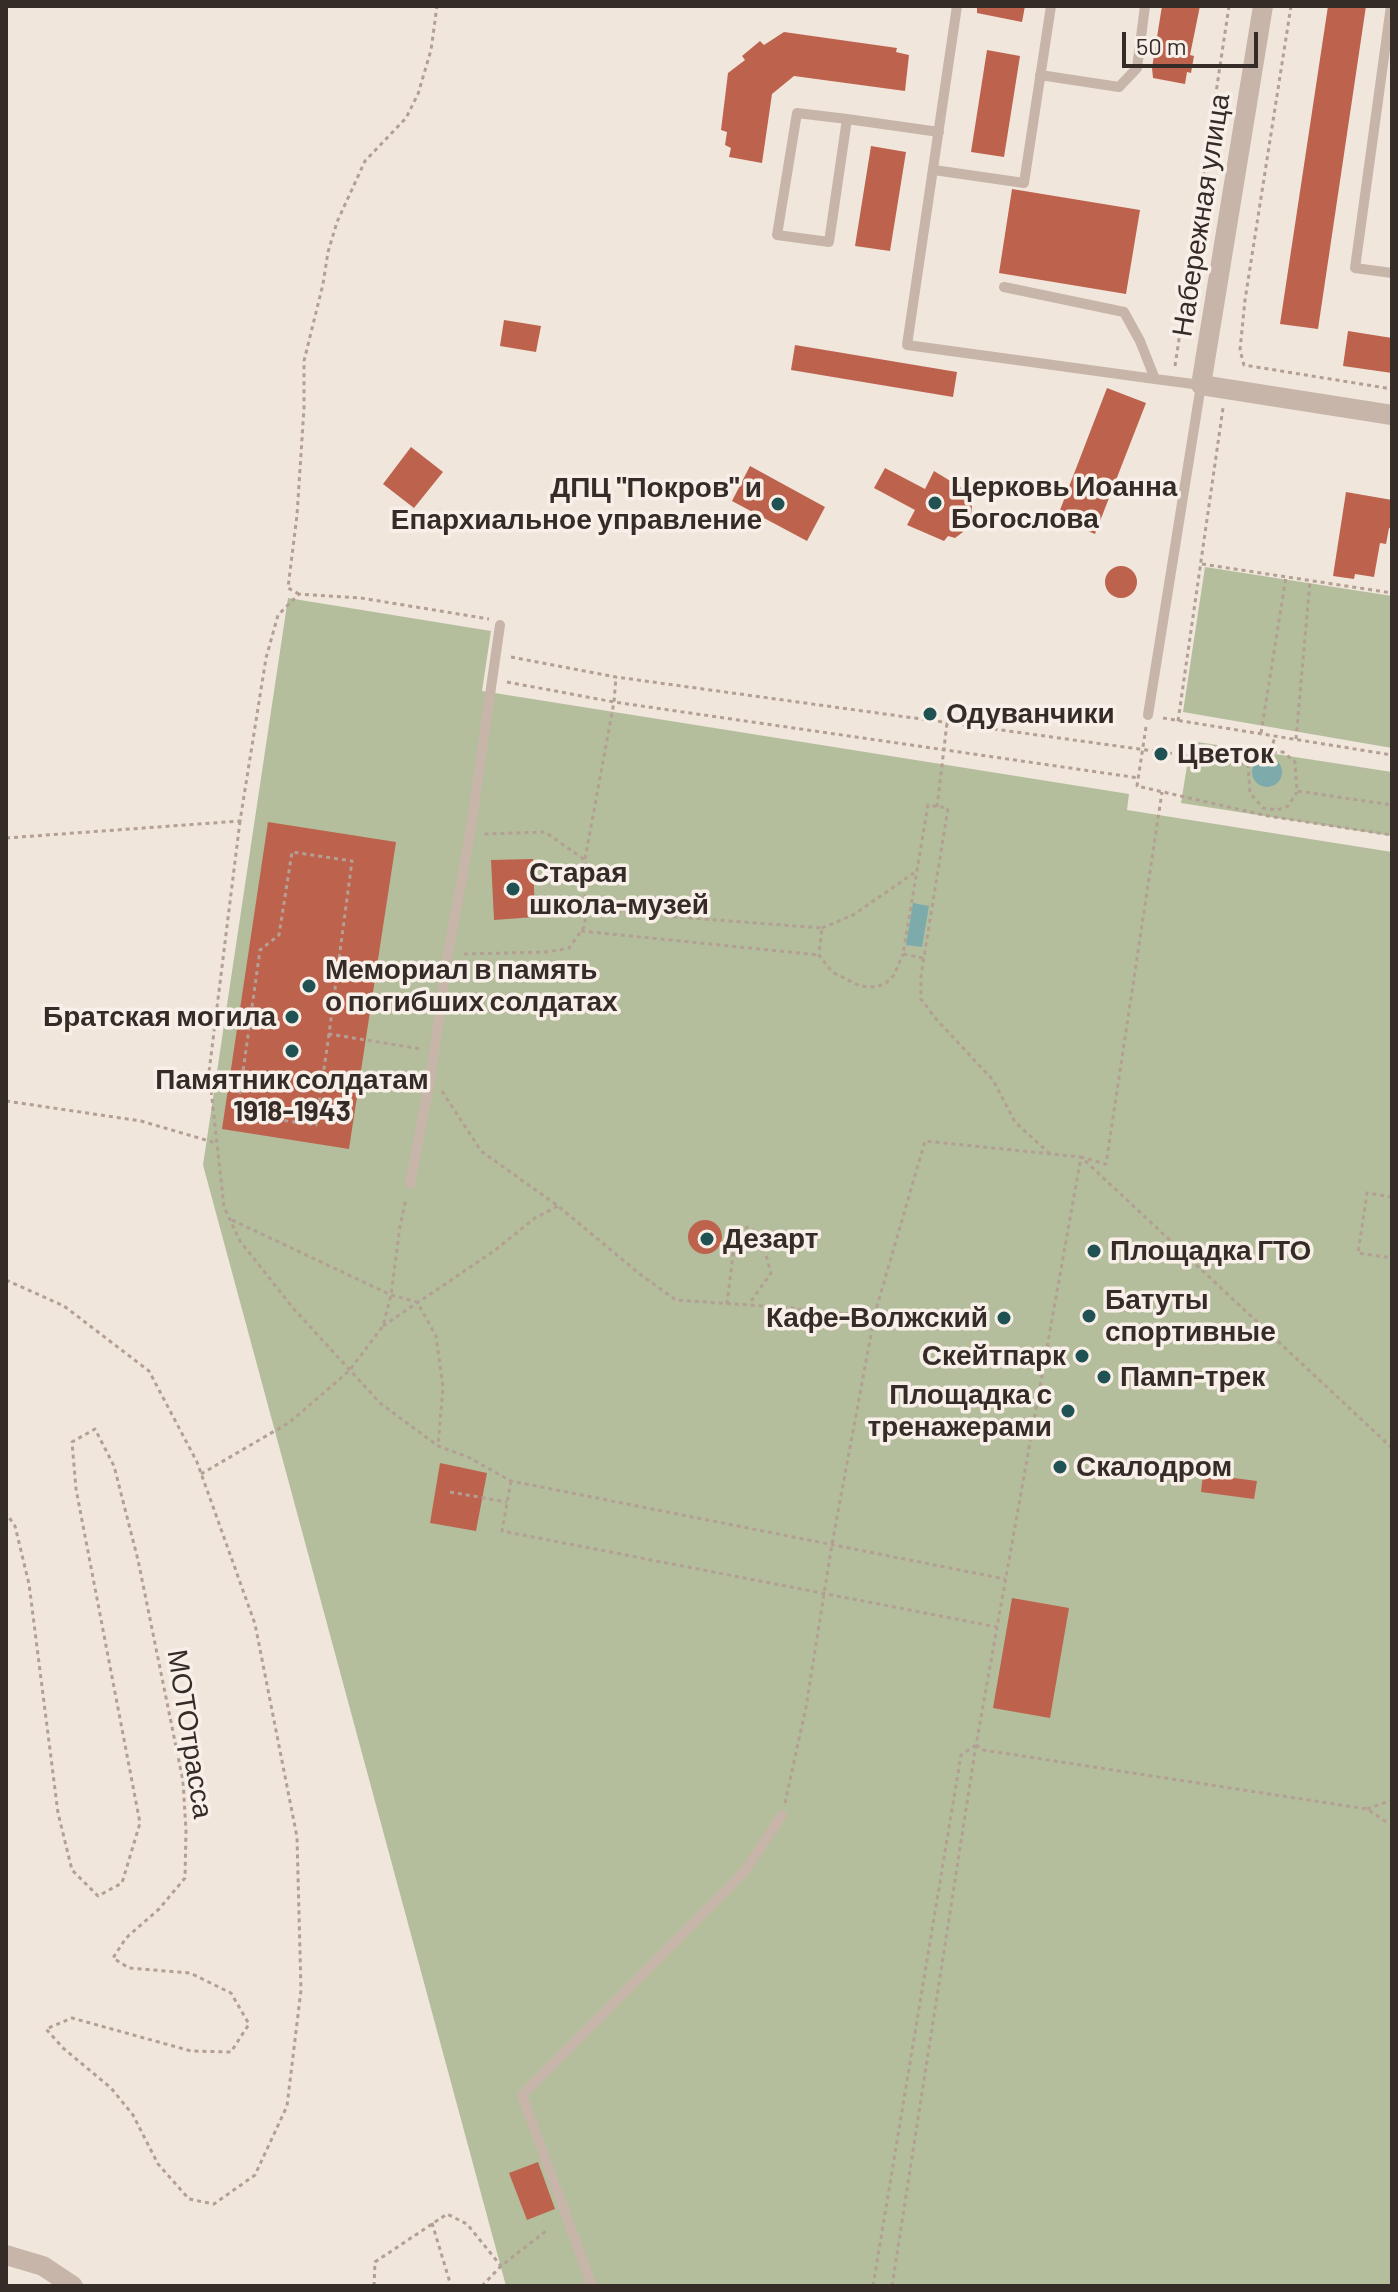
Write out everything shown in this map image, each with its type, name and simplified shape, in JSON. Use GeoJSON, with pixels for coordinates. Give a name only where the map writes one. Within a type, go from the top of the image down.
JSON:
{"type":"FeatureCollection","features":[{"type":"Feature","properties":{"kind":"street","name":"Набережная улица"},"geometry":{"type":"LineString","coordinates":[[1201,385],[1263,6]]}},
{"type":"Feature","properties":{"kind":"street"},"geometry":{"type":"LineString","coordinates":[[1201,385],[1392,415]]}},
{"type":"Feature","properties":{"kind":"street"},"geometry":{"type":"LineString","coordinates":[[6,2255],[43,2266],[73,2286]]}},
{"type":"Feature","properties":{"kind":"lane"},"geometry":{"type":"LineString","coordinates":[[957,6],[907,345],[1201,385],[1148,715]]}},
{"type":"Feature","properties":{"kind":"lane"},"geometry":{"type":"LineString","coordinates":[[934,170],[1024,183],[1051,6]]}},
{"type":"Feature","properties":{"kind":"lane"},"geometry":{"type":"LineString","coordinates":[[1040,75],[1119,87],[1137,68],[1145,6]]}},
{"type":"Feature","properties":{"kind":"lane"},"geometry":{"type":"LineString","coordinates":[[1391,6],[1355,268],[1392,273]]}},
{"type":"Feature","properties":{"kind":"lane"},"geometry":{"type":"LineString","coordinates":[[847,119],[829,242],[777,235],[797,113],[847,119],[939,132]]}},
{"type":"Feature","properties":{"kind":"lane"},"geometry":{"type":"LineString","coordinates":[[1004,287],[1124,312],[1155,379]]}},
{"type":"Feature","properties":{"kind":"lane"},"geometry":{"type":"LineString","coordinates":[[410,1184],[470,834],[500,625]]}},
{"type":"Feature","properties":{"kind":"lane"},"geometry":{"type":"LineString","coordinates":[[592,2286],[522,2095],[745,1871],[782,1815]]}},
{"type":"Feature","properties":{"kind":"path"},"geometry":{"type":"LineString","coordinates":[[437,6],[431,50],[418,94],[406,118],[365,161],[337,222],[328,252],[304,361],[297,515],[288,588],[299,594],[361,598],[491,620],[500,625]]}},
{"type":"Feature","properties":{"kind":"path"},"geometry":{"type":"LineString","coordinates":[[1173,382],[1229,6]]}},
{"type":"Feature","properties":{"kind":"path"},"geometry":{"type":"LineString","coordinates":[[1291,6],[1240,350],[1244,365],[1392,389]]}},
{"type":"Feature","properties":{"kind":"path"},"geometry":{"type":"LineString","coordinates":[[1178,721],[1226,390]]}},
{"type":"Feature","properties":{"kind":"path"},"geometry":{"type":"LineString","coordinates":[[1201,564],[1392,593]]}},
{"type":"Feature","properties":{"kind":"path"},"geometry":{"type":"LineString","coordinates":[[1261,733],[1286,577]]}},
{"type":"Feature","properties":{"kind":"path"},"geometry":{"type":"LineString","coordinates":[[1296,739],[1310,581]]}},
{"type":"Feature","properties":{"kind":"path"},"geometry":{"type":"LineString","coordinates":[[299,594],[278,615],[266,658],[240,821],[209,1072],[224,1207],[249,1252],[293,1308],[380,1403],[438,1446],[468,1457],[511,1481],[1005,1579]]}},
{"type":"Feature","properties":{"kind":"path"},"geometry":{"type":"LineString","coordinates":[[496,654],[616,677],[1248,764]]}},
{"type":"Feature","properties":{"kind":"path"},"geometry":{"type":"LineString","coordinates":[[448,954],[547,952],[569,948],[585,926],[585,860],[616,677]]}},
{"type":"Feature","properties":{"kind":"path"},"geometry":{"type":"LineString","coordinates":[[492,679],[614,702],[1139,778]]}},
{"type":"Feature","properties":{"kind":"path"},"geometry":{"type":"LineString","coordinates":[[1392,755],[1148,715],[1137,786],[1268,816],[1392,835]]}},
{"type":"Feature","properties":{"kind":"path"},"geometry":{"type":"LineString","coordinates":[[937,807],[947,723]]}},
{"type":"Feature","properties":{"kind":"path"},"geometry":{"type":"LineString","coordinates":[[1271,751],[1275,736]]}},
{"type":"Feature","properties":{"kind":"path"},"geometry":{"type":"LineString","coordinates":[[1271,751],[1283,752],[1295,762],[1297,791],[1288,806],[1268,810],[1254,801],[1250,793],[1248,764],[1254,753],[1271,751]]}},
{"type":"Feature","properties":{"kind":"path"},"geometry":{"type":"LineString","coordinates":[[1297,791],[1392,805]]}},
{"type":"Feature","properties":{"kind":"path"},"geometry":{"type":"LineString","coordinates":[[782,1815],[806,1707],[823,1593],[875,1313],[925,1141],[1081,1157],[1106,1164],[1162,792]]}},
{"type":"Feature","properties":{"kind":"path"},"geometry":{"type":"LineString","coordinates":[[822,928],[819,955],[832,972],[860,986],[876,987],[894,975],[903,954],[928,805],[948,808],[923,958],[921,999],[993,1080],[1015,1122],[1050,1154]]}},
{"type":"Feature","properties":{"kind":"path"},"geometry":{"type":"LineString","coordinates":[[1268,810],[1268,816]]}},
{"type":"Feature","properties":{"kind":"path"},"geometry":{"type":"LineString","coordinates":[[6,838],[240,821]]}},
{"type":"Feature","properties":{"kind":"path"},"geometry":{"type":"LineString","coordinates":[[470,834],[545,832],[585,860]]}},
{"type":"Feature","properties":{"kind":"path"},"geometry":{"type":"LineString","coordinates":[[292,852],[352,861],[329,1034],[316,1125],[237,1114],[260,950],[279,935],[292,852]]}},
{"type":"Feature","properties":{"kind":"path"},"geometry":{"type":"LineString","coordinates":[[585,910],[822,928],[853,915],[917,871]]}},
{"type":"Feature","properties":{"kind":"path"},"geometry":{"type":"LineString","coordinates":[[581,931],[819,955]]}},
{"type":"Feature","properties":{"kind":"path"},"geometry":{"type":"LineString","coordinates":[[903,954],[923,958]]}},
{"type":"Feature","properties":{"kind":"path"},"geometry":{"type":"LineString","coordinates":[[329,1034],[433,1051]]}},
{"type":"Feature","properties":{"kind":"path"},"geometry":{"type":"LineString","coordinates":[[431,1074],[481,1151],[558,1206],[676,1300],[793,1308],[826,1314],[875,1313]]}},
{"type":"Feature","properties":{"kind":"path"},"geometry":{"type":"LineString","coordinates":[[6,1101],[141,1121],[216,1143]]}},
{"type":"Feature","properties":{"kind":"path"},"geometry":{"type":"LineString","coordinates":[[1081,1157],[1392,1448]]}},
{"type":"Feature","properties":{"kind":"path"},"geometry":{"type":"LineString","coordinates":[[892,2286],[976,1745],[1081,1157]]}},
{"type":"Feature","properties":{"kind":"path"},"geometry":{"type":"LineString","coordinates":[[383,1326],[410,1184]]}},
{"type":"Feature","properties":{"kind":"path"},"geometry":{"type":"LineString","coordinates":[[1392,1197],[1367,1193],[1358,1253],[1392,1258]]}},
{"type":"Feature","properties":{"kind":"path"},"geometry":{"type":"LineString","coordinates":[[201,1474],[290,1422],[349,1371],[383,1326],[494,1251],[535,1218],[558,1206]]}},
{"type":"Feature","properties":{"kind":"path"},"geometry":{"type":"LineString","coordinates":[[230,1219],[391,1295],[417,1302],[436,1336],[443,1387],[438,1446]]}},
{"type":"Feature","properties":{"kind":"path"},"geometry":{"type":"LineString","coordinates":[[727,1304],[735,1239],[747,1227],[760,1234],[771,1273],[749,1304]]}},
{"type":"Feature","properties":{"kind":"path","name":"МОТОтрасса"},"geometry":{"type":"LineString","coordinates":[[6,1280],[64,1306],[149,1371],[201,1474],[255,1624],[297,1837],[301,1990],[287,2106],[255,2175],[214,2204],[189,2199],[158,2164],[140,2126],[118,2097],[46,2029],[72,2018],[191,2051],[231,2052],[249,2024],[231,1993],[190,1973],[129,1968],[113,1958],[126,1938],[159,1909],[185,1878],[186,1831],[183,1781],[138,1560],[114,1466],[95,1429],[72,1442],[76,1489],[140,1823],[122,1883],[98,1896],[72,1870],[58,1813],[29,1584],[15,1526],[6,1513]]}},
{"type":"Feature","properties":{"kind":"path"},"geometry":{"type":"LineString","coordinates":[[511,1481],[502,1531],[997,1627]]}},
{"type":"Feature","properties":{"kind":"path"},"geometry":{"type":"LineString","coordinates":[[450,1492],[507,1502]]}},
{"type":"Feature","properties":{"kind":"path"},"geometry":{"type":"LineString","coordinates":[[976,1745],[983,1750],[1367,1809],[1392,1822]]}},
{"type":"Feature","properties":{"kind":"path"},"geometry":{"type":"LineString","coordinates":[[873,2286],[961,1755],[976,1745]]}},
{"type":"Feature","properties":{"kind":"path"},"geometry":{"type":"LineString","coordinates":[[1367,1809],[1392,1800]]}},
{"type":"Feature","properties":{"kind":"path"},"geometry":{"type":"LineString","coordinates":[[374,2286],[375,2262],[447,2214],[467,2224],[501,2266]]}},
{"type":"Feature","properties":{"kind":"path"},"geometry":{"type":"LineString","coordinates":[[432,2223],[451,2286]]}},
{"type":"Feature","properties":{"kind":"path"},"geometry":{"type":"LineString","coordinates":[[482,2286],[501,2266],[546,2231]]}},
{"type":"Feature","properties":{"kind":"green space"},"geometry":{"type":"Polygon","coordinates":[[[1205,567],[1392,596],[1392,748],[1183,712],[1205,567]]]}},
{"type":"Feature","properties":{"kind":"green space"},"geometry":{"type":"Polygon","coordinates":[[[288,598],[491,631],[482,691],[1129,794],[1127,810],[1392,852],[1392,2286],[506,2286],[203,1165],[288,598]]]}},
{"type":"Feature","properties":{"kind":"green space"},"geometry":{"type":"Polygon","coordinates":[[[1191,741],[1392,772],[1392,836],[1181,803],[1191,741]]]}},
{"type":"Feature","properties":{"kind":"water"},"geometry":{"type":"Polygon","coordinates":[[[1267,757],[1278,761],[1282,772],[1278,783],[1267,787],[1256,783],[1252,772],[1256,761],[1267,757]]]}},
{"type":"Feature","properties":{"kind":"water"},"geometry":{"type":"Polygon","coordinates":[[[913,903],[929,906],[922,947],[906,945],[913,903]]]}},
{"type":"Feature","properties":{"kind":"building"},"geometry":{"type":"Polygon","coordinates":[[[977,6],[1025,6],[1022,22],[977,13],[977,6]]]}},
{"type":"Feature","properties":{"kind":"building"},"geometry":{"type":"Polygon","coordinates":[[[1162,6],[1200,6],[1190,55],[1194,56],[1191,73],[1187,72],[1185,84],[1153,78],[1162,6]]]}},
{"type":"Feature","properties":{"kind":"building"},"geometry":{"type":"Polygon","coordinates":[[[1328,6],[1366,6],[1318,329],[1280,324],[1328,6]]]}},
{"type":"Feature","properties":{"kind":"building"},"geometry":{"type":"Polygon","coordinates":[[[784,32],[897,48],[896,52],[909,55],[905,91],[794,76],[772,94],[762,163],[729,157],[731,148],[725,145],[727,132],[721,130],[728,73],[745,60],[742,56],[760,41],[764,45],[784,32]]]}},
{"type":"Feature","properties":{"kind":"building"},"geometry":{"type":"Polygon","coordinates":[[[987,50],[1020,56],[1004,157],[971,152],[987,50]]]}},
{"type":"Feature","properties":{"kind":"building"},"geometry":{"type":"Polygon","coordinates":[[[871,146],[906,152],[890,251],[855,246],[871,146]]]}},
{"type":"Feature","properties":{"kind":"building"},"geometry":{"type":"Polygon","coordinates":[[[1012,189],[1140,210],[1126,294],[999,273],[1012,189]]]}},
{"type":"Feature","properties":{"kind":"building"},"geometry":{"type":"Polygon","coordinates":[[[504,320],[541,326],[536,352],[500,346],[504,320]]]}},
{"type":"Feature","properties":{"kind":"building"},"geometry":{"type":"Polygon","coordinates":[[[1348,331],[1392,338],[1392,373],[1343,366],[1348,331]]]}},
{"type":"Feature","properties":{"kind":"building"},"geometry":{"type":"Polygon","coordinates":[[[795,345],[957,372],[953,397],[791,370],[795,345]]]}},
{"type":"Feature","properties":{"kind":"building"},"geometry":{"type":"Polygon","coordinates":[[[1107,388],[1146,403],[1095,534],[1068,523],[1071,515],[1060,510],[1107,388]]]}},
{"type":"Feature","properties":{"kind":"building"},"geometry":{"type":"Polygon","coordinates":[[[411,447],[443,472],[414,508],[383,484],[411,447]]]}},
{"type":"Feature","properties":{"kind":"building","name":"ДПЦ \"Покров\" и Епархиальное управление"},"geometry":{"type":"Polygon","coordinates":[[[750,466],[825,507],[807,541],[732,501],[750,466]]]}},
{"type":"Feature","properties":{"kind":"building","name":"Церковь Иоанна Богослова"},"geometry":{"type":"Polygon","coordinates":[[[885,468],[925,489],[934,471],[970,493],[967,500],[972,505],[971,515],[963,532],[955,538],[948,536],[944,541],[907,525],[915,510],[874,488],[885,468]]]}},
{"type":"Feature","properties":{"kind":"building"},"geometry":{"type":"Polygon","coordinates":[[[1346,492],[1392,500],[1392,528],[1389,528],[1386,544],[1380,543],[1374,577],[1355,574],[1354,579],[1333,576],[1346,492]]]}},
{"type":"Feature","properties":{"kind":"building"},"geometry":{"type":"Polygon","coordinates":[[[1121,566],[1133,570],[1137,582],[1133,594],[1121,598],[1109,594],[1105,582],[1109,570],[1121,566]]]}},
{"type":"Feature","properties":{"kind":"building","name":"Мемориал в память о погибших солдатах"},"geometry":{"type":"Polygon","coordinates":[[[268,822],[396,842],[349,1149],[222,1129],[268,822]]]}},
{"type":"Feature","properties":{"kind":"building","name":"Старая школа-музей"},"geometry":{"type":"Polygon","coordinates":[[[533,859],[535,917],[494,920],[491,860],[533,859]]]}},
{"type":"Feature","properties":{"kind":"building","name":"Дезарт"},"geometry":{"type":"Polygon","coordinates":[[[705,1220],[717,1225],[722,1237],[717,1249],[705,1254],[693,1249],[688,1237],[693,1225],[705,1220]]]}},
{"type":"Feature","properties":{"kind":"building"},"geometry":{"type":"Polygon","coordinates":[[[440,1463],[487,1473],[476,1531],[430,1523],[440,1463]]]}},
{"type":"Feature","properties":{"kind":"building"},"geometry":{"type":"Polygon","coordinates":[[[1203,1474],[1257,1481],[1254,1499],[1201,1492],[1203,1474]]]}},
{"type":"Feature","properties":{"kind":"building"},"geometry":{"type":"Polygon","coordinates":[[[1012,1598],[1069,1608],[1050,1718],[993,1708],[1012,1598]]]}},
{"type":"Feature","properties":{"kind":"building"},"geometry":{"type":"Polygon","coordinates":[[[538,2162],[555,2209],[527,2220],[509,2173],[538,2162]]]}},
{"type":"Feature","properties":{"kind":"place","name":"Церковь Иоанна Богослова"},"geometry":{"type":"Point","coordinates":[935,503]}},
{"type":"Feature","properties":{"kind":"place","name":"ДПЦ \"Покров\" и Епархиальное управление"},"geometry":{"type":"Point","coordinates":[778,504]}},
{"type":"Feature","properties":{"kind":"place","name":"Одуванчики"},"geometry":{"type":"Point","coordinates":[930,714]}},
{"type":"Feature","properties":{"kind":"place","name":"Цветок"},"geometry":{"type":"Point","coordinates":[1161,754]}},
{"type":"Feature","properties":{"kind":"place","name":"Старая школа-музей"},"geometry":{"type":"Point","coordinates":[513,889]}},
{"type":"Feature","properties":{"kind":"place","name":"Мемориал в память о погибших солдатах"},"geometry":{"type":"Point","coordinates":[309,986]}},
{"type":"Feature","properties":{"kind":"place","name":"Братская могила"},"geometry":{"type":"Point","coordinates":[292,1017]}},
{"type":"Feature","properties":{"kind":"place","name":"Памятник солдатам 1918-1943"},"geometry":{"type":"Point","coordinates":[292,1051]}},
{"type":"Feature","properties":{"kind":"place","name":"Дезарт"},"geometry":{"type":"Point","coordinates":[707,1239]}},
{"type":"Feature","properties":{"kind":"place","name":"Площадка ГТО"},"geometry":{"type":"Point","coordinates":[1094,1251]}},
{"type":"Feature","properties":{"kind":"place","name":"Батуты спортивные"},"geometry":{"type":"Point","coordinates":[1089,1316]}},
{"type":"Feature","properties":{"kind":"place","name":"Кафе-Волжский"},"geometry":{"type":"Point","coordinates":[1004,1318]}},
{"type":"Feature","properties":{"kind":"place","name":"Скейтпарк"},"geometry":{"type":"Point","coordinates":[1082,1356]}},
{"type":"Feature","properties":{"kind":"place","name":"Памп-трек"},"geometry":{"type":"Point","coordinates":[1104,1377]}},
{"type":"Feature","properties":{"kind":"place","name":"Площадка с тренажерами"},"geometry":{"type":"Point","coordinates":[1068,1411]}},
{"type":"Feature","properties":{"kind":"place","name":"Скалодром"},"geometry":{"type":"Point","coordinates":[1060,1467]}}]}
